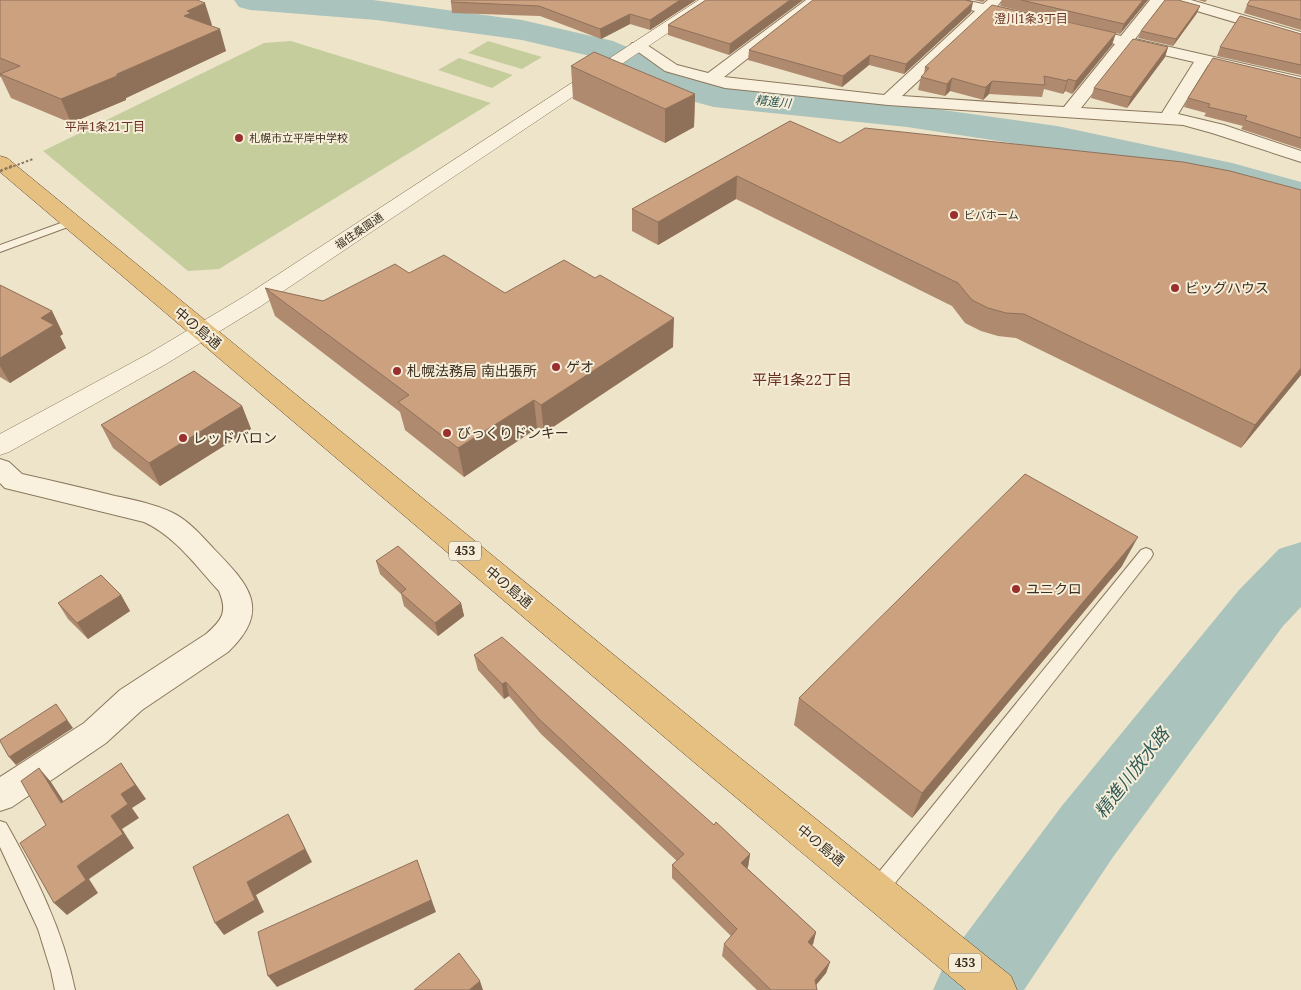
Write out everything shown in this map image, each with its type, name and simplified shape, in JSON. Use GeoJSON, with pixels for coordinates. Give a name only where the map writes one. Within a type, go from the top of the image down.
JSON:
{"type":"FeatureCollection","features":[{"type":"Feature","properties":{"kind":"highway","name":"中の島通"},"geometry":{"type":"LineString","coordinates":[[0,162],[997,990]]}},
{"type":"Feature","properties":{"kind":"street","name":"福住桑園通"},"geometry":{"type":"LineString","coordinates":[[0,446],[253,301],[709,0]]}},
{"type":"Feature","properties":{"kind":"street"},"geometry":{"type":"LineString","coordinates":[[710,80],[815,0]]}},
{"type":"Feature","properties":{"kind":"street"},"geometry":{"type":"LineString","coordinates":[[945,0],[990,5],[1041,22]]}},
{"type":"Feature","properties":{"kind":"street"},"geometry":{"type":"LineString","coordinates":[[1069,112],[1158,0]]}},
{"type":"Feature","properties":{"kind":"street"},"geometry":{"type":"LineString","coordinates":[[1186,1],[1301,37]]}},
{"type":"Feature","properties":{"kind":"street"},"geometry":{"type":"LineString","coordinates":[[888,100],[990,5]]}},
{"type":"Feature","properties":{"kind":"street"},"geometry":{"type":"LineString","coordinates":[[1070,29],[1301,82]]}},
{"type":"Feature","properties":{"kind":"street"},"geometry":{"type":"LineString","coordinates":[[627,54],[710,80],[888,100],[1167,118],[1194,122],[1301,157]]}},
{"type":"Feature","properties":{"kind":"street"},"geometry":{"type":"LineString","coordinates":[[1167,118],[1204,59]]}},
{"type":"Feature","properties":{"kind":"street"},"geometry":{"type":"LineString","coordinates":[[0,468],[14,480],[150,514],[164,520],[178,529],[231,584],[238,602],[238,617],[229,632],[217,643],[131,700],[95,733],[0,796]]}},
{"type":"Feature","properties":{"kind":"lane"},"geometry":{"type":"LineString","coordinates":[[0,249],[72,222]]}},
{"type":"Feature","properties":{"kind":"lane"},"geometry":{"type":"LineString","coordinates":[[876,891],[1146,554]]}},
{"type":"Feature","properties":{"kind":"lane"},"geometry":{"type":"LineString","coordinates":[[0,829],[17,858],[55,949],[65,990]]}},
{"type":"Feature","properties":{"kind":"path"},"geometry":{"type":"LineString","coordinates":[[0,171],[33,159]]}},
{"type":"Feature","properties":{"kind":"green space"},"geometry":{"type":"Polygon","coordinates":[[[291,41],[491,103],[219,269],[188,271],[43,151],[264,43],[291,41]]]}},
{"type":"Feature","properties":{"kind":"green space"},"geometry":{"type":"Polygon","coordinates":[[[488,41],[542,57],[522,69],[468,53],[488,41]]]}},
{"type":"Feature","properties":{"kind":"green space"},"geometry":{"type":"Polygon","coordinates":[[[459,58],[513,75],[492,88],[438,70],[459,58]]]}},
{"type":"Feature","properties":{"kind":"building"},"geometry":{"type":"Polygon","coordinates":[[[0,0],[197,0],[205,3],[187,11],[191,13],[184,16],[220,29],[117,74],[117,76],[61,99],[0,74],[20,66],[0,58],[0,0]]]}},
{"type":"Feature","properties":{"kind":"building"},"geometry":{"type":"Polygon","coordinates":[[[452,0],[680,0],[650,20],[630,14],[600,29],[539,6],[451,2],[452,0]]]}},
{"type":"Feature","properties":{"kind":"building"},"geometry":{"type":"Polygon","coordinates":[[[706,0],[790,0],[730,44],[668,25],[706,0]]]}},
{"type":"Feature","properties":{"kind":"building"},"geometry":{"type":"Polygon","coordinates":[[[813,0],[965,0],[973,2],[906,64],[870,55],[843,76],[749,50],[813,0]]]}},
{"type":"Feature","properties":{"kind":"building"},"geometry":{"type":"Polygon","coordinates":[[[1021,0],[1143,0],[1124,24],[1021,0]]]}},
{"type":"Feature","properties":{"kind":"building"},"geometry":{"type":"Polygon","coordinates":[[[1165,0],[1178,0],[1200,6],[1176,39],[1141,31],[1165,0]]]}},
{"type":"Feature","properties":{"kind":"building"},"geometry":{"type":"Polygon","coordinates":[[[1250,0],[1301,0],[1301,20],[1247,5],[1250,0]]]}},
{"type":"Feature","properties":{"kind":"building"},"geometry":{"type":"Polygon","coordinates":[[[992,5],[1116,33],[1076,81],[1044,76],[1045,85],[992,81],[986,87],[983,87],[952,78],[947,84],[921,77],[929,68],[925,67],[992,5]]]}},
{"type":"Feature","properties":{"kind":"building"},"geometry":{"type":"Polygon","coordinates":[[[1240,16],[1301,34],[1301,65],[1220,47],[1240,16]]]}},
{"type":"Feature","properties":{"kind":"building"},"geometry":{"type":"Polygon","coordinates":[[[1133,39],[1168,47],[1131,97],[1094,88],[1133,39]]]}},
{"type":"Feature","properties":{"kind":"building"},"geometry":{"type":"Polygon","coordinates":[[[594,52],[695,94],[665,109],[571,66],[594,52]]]}},
{"type":"Feature","properties":{"kind":"building"},"geometry":{"type":"Polygon","coordinates":[[[1213,58],[1301,79],[1301,138],[1245,120],[1247,116],[1208,107],[1210,104],[1188,98],[1213,58]]]}},
{"type":"Feature","properties":{"kind":"building"},"geometry":{"type":"Polygon","coordinates":[[[790,121],[840,143],[865,128],[1183,162],[1230,171],[1301,190],[1301,368],[1255,425],[1024,314],[1006,313],[988,308],[972,300],[958,283],[737,176],[658,222],[632,209],[790,121]]]}},
{"type":"Feature","properties":{"kind":"building"},"geometry":{"type":"Polygon","coordinates":[[[444,255],[505,293],[564,260],[595,278],[600,275],[674,318],[541,405],[534,400],[458,448],[398,402],[409,395],[265,288],[323,301],[395,264],[409,273],[444,255]]]}},
{"type":"Feature","properties":{"kind":"building"},"geometry":{"type":"Polygon","coordinates":[[[0,285],[52,311],[41,318],[54,325],[0,358],[0,285]]]}},
{"type":"Feature","properties":{"kind":"building"},"geometry":{"type":"Polygon","coordinates":[[[194,371],[242,406],[149,463],[101,425],[194,371]]]}},
{"type":"Feature","properties":{"kind":"building"},"geometry":{"type":"Polygon","coordinates":[[[1025,474],[1138,537],[922,793],[799,698],[1025,474]]]}},
{"type":"Feature","properties":{"kind":"building"},"geometry":{"type":"Polygon","coordinates":[[[398,546],[461,603],[435,623],[401,593],[406,589],[376,561],[398,546]]]}},
{"type":"Feature","properties":{"kind":"building"},"geometry":{"type":"Polygon","coordinates":[[[101,575],[121,595],[77,623],[58,603],[101,575]]]}},
{"type":"Feature","properties":{"kind":"building"},"geometry":{"type":"Polygon","coordinates":[[[502,637],[714,825],[716,822],[750,854],[741,863],[816,932],[808,942],[830,962],[815,980],[817,990],[771,990],[724,944],[737,929],[672,865],[684,854],[539,719],[506,682],[502,684],[474,655],[502,637]]]}},
{"type":"Feature","properties":{"kind":"building"},"geometry":{"type":"Polygon","coordinates":[[[56,704],[67,720],[9,757],[0,740],[56,704]]]}},
{"type":"Feature","properties":{"kind":"building"},"geometry":{"type":"Polygon","coordinates":[[[121,763],[135,785],[121,794],[128,804],[111,816],[123,834],[77,866],[86,880],[54,903],[20,843],[46,825],[21,781],[39,768],[61,803],[121,763]]]}},
{"type":"Feature","properties":{"kind":"building"},"geometry":{"type":"Polygon","coordinates":[[[288,814],[305,849],[247,882],[255,900],[215,923],[193,867],[288,814]]]}},
{"type":"Feature","properties":{"kind":"building"},"geometry":{"type":"Polygon","coordinates":[[[417,860],[431,900],[268,976],[258,932],[417,860]]]}},
{"type":"Feature","properties":{"kind":"building"},"geometry":{"type":"Polygon","coordinates":[[[459,953],[480,981],[469,990],[414,990],[459,953]]]}},
{"type":"Feature","properties":{"kind":"waterway","name":"精進川"},"geometry":{"type":"LineString","coordinates":[[250,0],[376,10],[522,30],[601,48],[645,68],[670,84],[714,96],[907,116],[1057,138],[1232,175],[1301,195]]}},
{"type":"Feature","properties":{"kind":"waterway","name":"精進川放水路"},"geometry":{"type":"LineString","coordinates":[[975,990],[1087,832],[1261,608],[1301,566]]}},
{"type":"Feature","properties":{"kind":"place","name":"札幌市立平岸中学校"},"geometry":{"type":"Point","coordinates":[239,138]}},
{"type":"Feature","properties":{"kind":"place","name":"ビバホーム"},"geometry":{"type":"Point","coordinates":[954,215]}},
{"type":"Feature","properties":{"kind":"place","name":"ビッグハウス"},"geometry":{"type":"Point","coordinates":[1175,288]}},
{"type":"Feature","properties":{"kind":"place","name":"ゲオ"},"geometry":{"type":"Point","coordinates":[556,367]}},
{"type":"Feature","properties":{"kind":"place","name":"札幌法務局 南出張所"},"geometry":{"type":"Point","coordinates":[397,371]}},
{"type":"Feature","properties":{"kind":"place","name":"びっくりドンキー"},"geometry":{"type":"Point","coordinates":[447,433]}},
{"type":"Feature","properties":{"kind":"place","name":"レッドバロン"},"geometry":{"type":"Point","coordinates":[183,438]}},
{"type":"Feature","properties":{"kind":"place","name":"ユニクロ"},"geometry":{"type":"Point","coordinates":[1016,589]}},
{"type":"Feature","properties":{"kind":"district","name":"澄川1条3丁目"},"geometry":{"type":"Point","coordinates":[1031,19]}},
{"type":"Feature","properties":{"kind":"district","name":"平岸1条21丁目"},"geometry":{"type":"Point","coordinates":[105,127]}},
{"type":"Feature","properties":{"kind":"district","name":"平岸1条22丁目"},"geometry":{"type":"Point","coordinates":[802,380]}}]}
